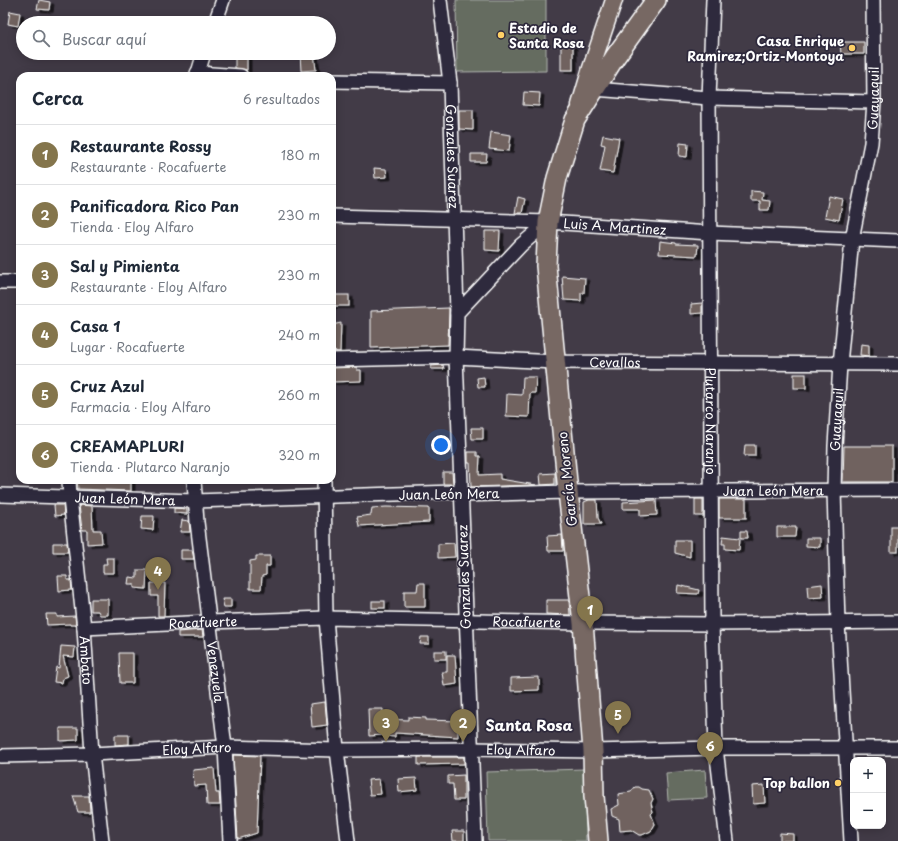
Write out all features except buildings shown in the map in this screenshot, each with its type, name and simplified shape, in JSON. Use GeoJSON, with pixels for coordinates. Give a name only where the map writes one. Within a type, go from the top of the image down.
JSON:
{"type":"FeatureCollection","features":[{"type":"Feature","properties":{"kind":"highway","name":"García Moreno"},"geometry":{"type":"LineString","coordinates":[[598,841],[583,623],[568,492],[546,266],[548,222],[557,178],[575,120],[594,89],[656,0]]}},
{"type":"Feature","properties":{"kind":"main road"},"geometry":{"type":"LineString","coordinates":[[575,120],[614,0]]}},
{"type":"Feature","properties":{"kind":"street"},"geometry":{"type":"LineString","coordinates":[[217,16],[223,0]]}},
{"type":"Feature","properties":{"kind":"street","name":"Gonzales Suarez"},"geometry":{"type":"LineString","coordinates":[[440,0],[450,83],[455,220],[457,313],[456,357],[475,841]]}},
{"type":"Feature","properties":{"kind":"street","name":"Plutarco Naranjo"},"geometry":{"type":"LineString","coordinates":[[713,0],[709,98],[712,624],[716,748],[727,841]]}},
{"type":"Feature","properties":{"kind":"street","name":"Guayaquil"},"geometry":{"type":"LineString","coordinates":[[851,841],[838,623],[834,491],[835,446],[840,364],[852,239],[871,143],[874,102],[873,0]]}},
{"type":"Feature","properties":{"kind":"street"},"geometry":{"type":"LineString","coordinates":[[198,72],[202,60]]}},
{"type":"Feature","properties":{"kind":"street"},"geometry":{"type":"LineString","coordinates":[[336,81],[450,83]]}},
{"type":"Feature","properties":{"kind":"street"},"geometry":{"type":"LineString","coordinates":[[594,89],[709,98],[874,102]]}},
{"type":"Feature","properties":{"kind":"street","name":"Luis A. Martinez"},"geometry":{"type":"LineString","coordinates":[[336,216],[548,222],[710,233],[898,241]]}},
{"type":"Feature","properties":{"kind":"street"},"geometry":{"type":"LineString","coordinates":[[457,313],[521,245],[548,222]]}},
{"type":"Feature","properties":{"kind":"street"},"geometry":{"type":"LineString","coordinates":[[0,282],[16,282]]}},
{"type":"Feature","properties":{"kind":"street","name":"Cevallos"},"geometry":{"type":"LineString","coordinates":[[336,360],[456,357],[555,362],[898,364]]}},
{"type":"Feature","properties":{"kind":"street","name":"Ambato"},"geometry":{"type":"LineString","coordinates":[[69,484],[84,628],[92,754],[102,841]]}},
{"type":"Feature","properties":{"kind":"street","name":"Venezuela"},"geometry":{"type":"LineString","coordinates":[[194,484],[209,622],[225,747],[230,841]]}},
{"type":"Feature","properties":{"kind":"street"},"geometry":{"type":"LineString","coordinates":[[324,484],[326,618],[337,750],[348,841]]}},
{"type":"Feature","properties":{"kind":"street","name":"Juan León Mera"},"geometry":{"type":"LineString","coordinates":[[0,495],[195,501],[325,498],[453,492],[461,495],[568,492],[898,490]]}},
{"type":"Feature","properties":{"kind":"street","name":"Rocafuerte"},"geometry":{"type":"LineString","coordinates":[[84,628],[326,618],[712,624],[898,622]]}},
{"type":"Feature","properties":{"kind":"street","name":"Eloy Alfaro"},"geometry":{"type":"LineString","coordinates":[[0,756],[92,754],[225,747],[337,750],[471,749],[593,751],[716,748],[898,748]]}},
{"type":"Feature","properties":{"kind":"shaded area","name":"Estadio de Santa Rosa"},"geometry":{"type":"Polygon","coordinates":[[[456,0],[546,0],[546,71],[457,72],[456,0]]]}},
{"type":"Feature","properties":{"kind":"shaded area"},"geometry":{"type":"Polygon","coordinates":[[[584,769],[586,841],[488,841],[486,772],[584,769]]]}},
{"type":"Feature","properties":{"kind":"shaded area"},"geometry":{"type":"Polygon","coordinates":[[[705,770],[707,798],[668,800],[666,773],[705,770]]]}},
{"type":"Feature","properties":{"kind":"place","name":"Estadio de Santa Rosa"},"geometry":{"type":"Point","coordinates":[501,35]}},
{"type":"Feature","properties":{"kind":"place","name":"Casa Enrique Ramirez;Ortiz-Montoya"},"geometry":{"type":"Point","coordinates":[852,48]}},
{"type":"Feature","properties":{"kind":"place","name":"Casa 1"},"geometry":{"type":"Point","coordinates":[158,590]}},
{"type":"Feature","properties":{"kind":"place","name":"Restaurante Rossy"},"geometry":{"type":"Point","coordinates":[590,629]}},
{"type":"Feature","properties":{"kind":"place","name":"Cruz Azul"},"geometry":{"type":"Point","coordinates":[618,734]}},
{"type":"Feature","properties":{"kind":"place","name":"Sal y Pimienta"},"geometry":{"type":"Point","coordinates":[386,742]}},
{"type":"Feature","properties":{"kind":"place","name":"Panificadora Rico Pan"},"geometry":{"type":"Point","coordinates":[463,742]}},
{"type":"Feature","properties":{"kind":"place","name":"CREAMAPLURI"},"geometry":{"type":"Point","coordinates":[710,765]}},
{"type":"Feature","properties":{"kind":"place","name":"Top ballon"},"geometry":{"type":"Point","coordinates":[838,783]}},
{"type":"Feature","properties":{"kind":"district","name":"Santa Rosa"},"geometry":{"type":"Point","coordinates":[529,726]}}]}
